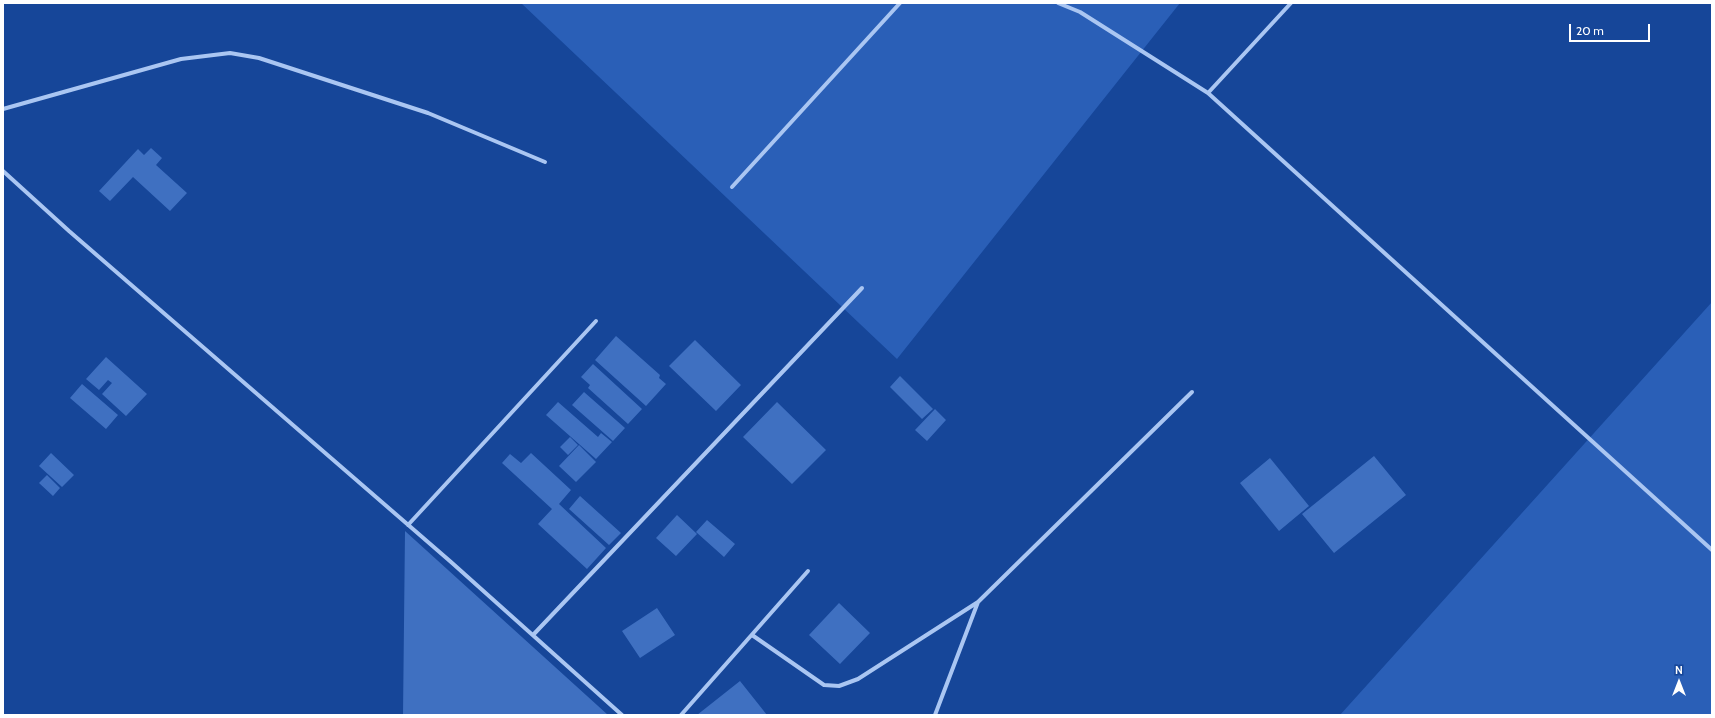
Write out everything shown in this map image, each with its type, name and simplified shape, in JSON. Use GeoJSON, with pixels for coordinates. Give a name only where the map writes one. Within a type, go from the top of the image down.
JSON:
{"type":"FeatureCollection","features":[{"type":"Feature","properties":{"kind":"street"},"geometry":{"type":"LineString","coordinates":[[732,187],[900,3]]}},
{"type":"Feature","properties":{"kind":"street"},"geometry":{"type":"LineString","coordinates":[[1058,3],[1080,12],[1208,93],[1712,550]]}},
{"type":"Feature","properties":{"kind":"street"},"geometry":{"type":"LineString","coordinates":[[1208,93],[1291,3]]}},
{"type":"Feature","properties":{"kind":"street"},"geometry":{"type":"LineString","coordinates":[[3,109],[181,59],[230,53],[259,58],[428,113],[545,162]]}},
{"type":"Feature","properties":{"kind":"street"},"geometry":{"type":"LineString","coordinates":[[3,172],[74,236],[408,525],[622,715]]}},
{"type":"Feature","properties":{"kind":"street"},"geometry":{"type":"LineString","coordinates":[[533,636],[862,288]]}},
{"type":"Feature","properties":{"kind":"street"},"geometry":{"type":"LineString","coordinates":[[408,525],[596,321]]}},
{"type":"Feature","properties":{"kind":"street"},"geometry":{"type":"LineString","coordinates":[[752,635],[824,685],[838,686],[858,679],[978,602],[1192,392]]}},
{"type":"Feature","properties":{"kind":"street"},"geometry":{"type":"LineString","coordinates":[[680,715],[808,571]]}},
{"type":"Feature","properties":{"kind":"street"},"geometry":{"type":"LineString","coordinates":[[936,715],[978,602]]}},
{"type":"Feature","properties":{"kind":"shaded area"},"geometry":{"type":"Polygon","coordinates":[[[521,3],[1180,3],[897,359],[521,3]]]}},
{"type":"Feature","properties":{"kind":"shaded area"},"geometry":{"type":"Polygon","coordinates":[[[1712,302],[1712,715],[1340,715],[1712,302]]]}},
{"type":"Feature","properties":{"kind":"building"},"geometry":{"type":"Polygon","coordinates":[[[151,148],[162,158],[156,165],[187,193],[170,211],[133,177],[110,201],[99,191],[138,149],[144,155],[151,148]]]}},
{"type":"Feature","properties":{"kind":"building"},"geometry":{"type":"Polygon","coordinates":[[[616,336],[660,375],[659,378],[666,384],[646,406],[595,360],[616,336]]]}},
{"type":"Feature","properties":{"kind":"building"},"geometry":{"type":"Polygon","coordinates":[[[695,340],[741,385],[716,411],[669,366],[695,340]]]}},
{"type":"Feature","properties":{"kind":"building"},"geometry":{"type":"Polygon","coordinates":[[[106,357],[147,394],[126,416],[102,394],[112,383],[108,380],[99,390],[86,379],[106,357]]]}},
{"type":"Feature","properties":{"kind":"building"},"geometry":{"type":"Polygon","coordinates":[[[593,364],[642,409],[628,424],[588,388],[590,385],[581,377],[593,364]]]}},
{"type":"Feature","properties":{"kind":"building"},"geometry":{"type":"Polygon","coordinates":[[[900,376],[933,409],[922,419],[890,387],[900,376]]]}},
{"type":"Feature","properties":{"kind":"building"},"geometry":{"type":"Polygon","coordinates":[[[82,384],[118,415],[106,429],[70,398],[82,384]]]}},
{"type":"Feature","properties":{"kind":"building"},"geometry":{"type":"Polygon","coordinates":[[[584,392],[625,428],[613,441],[572,405],[584,392]]]}},
{"type":"Feature","properties":{"kind":"building"},"geometry":{"type":"Polygon","coordinates":[[[558,402],[598,437],[601,433],[612,442],[596,459],[546,415],[558,402]]]}},
{"type":"Feature","properties":{"kind":"building"},"geometry":{"type":"Polygon","coordinates":[[[777,402],[826,450],[792,484],[743,437],[777,402]]]}},
{"type":"Feature","properties":{"kind":"building"},"geometry":{"type":"Polygon","coordinates":[[[935,409],[946,420],[927,441],[915,430],[935,409]]]}},
{"type":"Feature","properties":{"kind":"building"},"geometry":{"type":"Polygon","coordinates":[[[570,437],[578,445],[568,455],[560,447],[570,437]]]}},
{"type":"Feature","properties":{"kind":"building"},"geometry":{"type":"Polygon","coordinates":[[[579,445],[596,462],[576,482],[559,466],[579,445]]]}},
{"type":"Feature","properties":{"kind":"building"},"geometry":{"type":"Polygon","coordinates":[[[51,453],[74,475],[62,487],[39,466],[51,453]]]}},
{"type":"Feature","properties":{"kind":"building"},"geometry":{"type":"Polygon","coordinates":[[[531,453],[571,490],[559,504],[606,548],[587,569],[538,524],[552,509],[502,463],[510,454],[521,463],[531,453]]]}},
{"type":"Feature","properties":{"kind":"building"},"geometry":{"type":"Polygon","coordinates":[[[1374,456],[1406,495],[1334,553],[1302,514],[1374,456]]]}},
{"type":"Feature","properties":{"kind":"building"},"geometry":{"type":"Polygon","coordinates":[[[1270,458],[1309,506],[1279,531],[1240,483],[1270,458]]]}},
{"type":"Feature","properties":{"kind":"building"},"geometry":{"type":"Polygon","coordinates":[[[47,475],[60,488],[53,496],[39,483],[47,475]]]}},
{"type":"Feature","properties":{"kind":"building"},"geometry":{"type":"Polygon","coordinates":[[[580,496],[621,533],[609,545],[569,509],[580,496]]]}},
{"type":"Feature","properties":{"kind":"building"},"geometry":{"type":"Polygon","coordinates":[[[677,515],[697,534],[676,556],[656,538],[677,515]]]}},
{"type":"Feature","properties":{"kind":"building"},"geometry":{"type":"Polygon","coordinates":[[[707,520],[735,544],[724,557],[696,532],[707,520]]]}},
{"type":"Feature","properties":{"kind":"building"},"geometry":{"type":"Polygon","coordinates":[[[405,531],[608,715],[403,715],[405,531]]]}},
{"type":"Feature","properties":{"kind":"building"},"geometry":{"type":"Polygon","coordinates":[[[839,603],[870,633],[840,664],[809,635],[839,603]]]}},
{"type":"Feature","properties":{"kind":"building"},"geometry":{"type":"Polygon","coordinates":[[[657,608],[675,635],[640,658],[622,631],[657,608]]]}},
{"type":"Feature","properties":{"kind":"building"},"geometry":{"type":"Polygon","coordinates":[[[740,681],[767,715],[697,715],[740,681]]]}}]}
